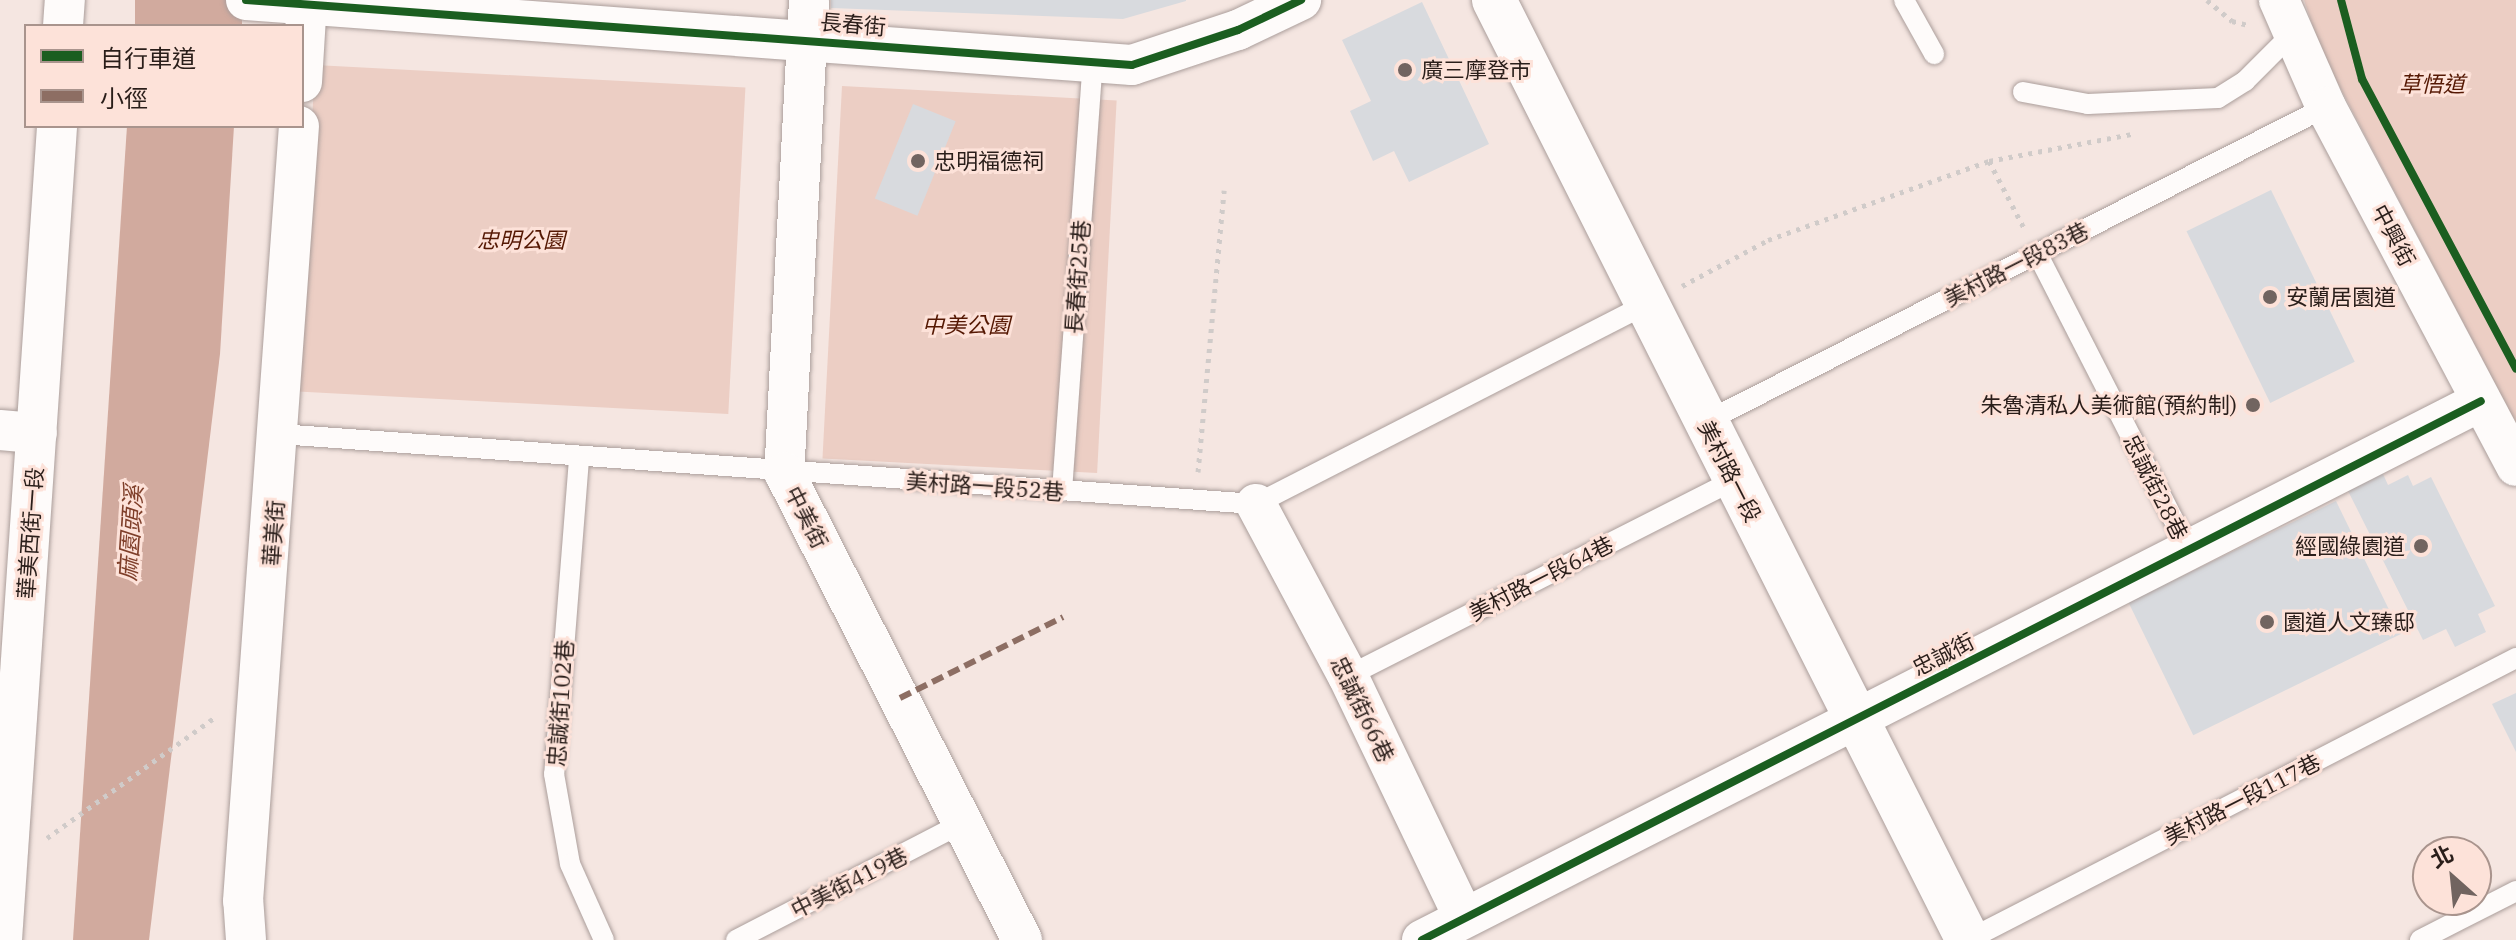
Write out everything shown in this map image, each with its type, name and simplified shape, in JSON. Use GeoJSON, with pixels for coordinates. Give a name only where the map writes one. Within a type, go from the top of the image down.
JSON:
{"type":"FeatureCollection","features":[{"type":"Feature","properties":{"kind":"street"},"geometry":{"type":"LineString","coordinates":[[63,24],[65,0]]}},
{"type":"Feature","properties":{"kind":"street","name":"長春街"},"geometry":{"type":"LineString","coordinates":[[284,2],[808,19],[1093,62],[1132,65],[1238,30],[1301,0]]}},
{"type":"Feature","properties":{"kind":"street","name":"美村路一段"},"geometry":{"type":"LineString","coordinates":[[1494,0],[1645,305],[1968,940]]}},
{"type":"Feature","properties":{"kind":"street"},"geometry":{"type":"LineString","coordinates":[[284,2],[289,24]]}},
{"type":"Feature","properties":{"kind":"street","name":"中興街"},"geometry":{"type":"LineString","coordinates":[[2285,17],[2326,107],[2516,466]]}},
{"type":"Feature","properties":{"kind":"street","name":"中美街"},"geometry":{"type":"LineString","coordinates":[[808,19],[784,472],[1022,940]]}},
{"type":"Feature","properties":{"kind":"street","name":"華美西街一段"},"geometry":{"type":"LineString","coordinates":[[2,940],[18,432],[57,128]]}},
{"type":"Feature","properties":{"kind":"street","name":"華美街"},"geometry":{"type":"LineString","coordinates":[[246,940],[243,901],[263,683],[299,128]]}},
{"type":"Feature","properties":{"kind":"street","name":"忠誠街"},"geometry":{"type":"LineString","coordinates":[[1422,940],[1469,929],[1856,719],[2481,401]]}},
{"type":"Feature","properties":{"kind":"street","name":"忠誠街66巷"},"geometry":{"type":"LineString","coordinates":[[1256,504],[1348,676],[1469,929]]}},
{"type":"Feature","properties":{"kind":"lane"},"geometry":{"type":"LineString","coordinates":[[1904,0],[1934,54]]}},
{"type":"Feature","properties":{"kind":"lane"},"geometry":{"type":"LineString","coordinates":[[2023,92],[2088,104],[2218,98],[2245,81],[2285,17]]}},
{"type":"Feature","properties":{"kind":"lane","name":"長春街25巷"},"geometry":{"type":"LineString","coordinates":[[1062,491],[1093,62]]}},
{"type":"Feature","properties":{"kind":"lane","name":"美村路一段83巷"},"geometry":{"type":"LineString","coordinates":[[1705,422],[2326,107]]}},
{"type":"Feature","properties":{"kind":"lane","name":"忠誠街28巷"},"geometry":{"type":"LineString","coordinates":[[2037,253],[2189,550]]}},
{"type":"Feature","properties":{"kind":"lane","name":"美村路一段52巷"},"geometry":{"type":"LineString","coordinates":[[279,434],[579,459],[1256,504],[1645,305]]}},
{"type":"Feature","properties":{"kind":"lane","name":"忠誠街102巷"},"geometry":{"type":"LineString","coordinates":[[579,459],[554,774],[570,864],[604,940]]}},
{"type":"Feature","properties":{"kind":"lane","name":"美村路一段64巷"},"geometry":{"type":"LineString","coordinates":[[1348,676],[1735,480]]}},
{"type":"Feature","properties":{"kind":"lane","name":"美村路一段117巷"},"geometry":{"type":"LineString","coordinates":[[1968,940],[2516,658]]}},
{"type":"Feature","properties":{"kind":"lane","name":"中美街419巷"},"geometry":{"type":"LineString","coordinates":[[736,940],[963,823]]}},
{"type":"Feature","properties":{"kind":"lane"},"geometry":{"type":"LineString","coordinates":[[2420,940],[2516,891]]}},
{"type":"Feature","properties":{"kind":"path"},"geometry":{"type":"LineString","coordinates":[[1645,305],[1768,240],[1989,161],[2135,133]]}},
{"type":"Feature","properties":{"kind":"path"},"geometry":{"type":"LineString","coordinates":[[1989,161],[2037,253]]}},
{"type":"Feature","properties":{"kind":"path"},"geometry":{"type":"LineString","coordinates":[[1195,501],[1224,190]]}},
{"type":"Feature","properties":{"kind":"path"},"geometry":{"type":"LineString","coordinates":[[4,882],[263,683]]}},
{"type":"Feature","properties":{"kind":"green space","name":"草悟道"},"geometry":{"type":"Polygon","coordinates":[[[2304,0],[2516,0],[2516,424],[2321,51],[2304,0]]]}},
{"type":"Feature","properties":{"kind":"green space","name":"忠明公園"},"geometry":{"type":"Polygon","coordinates":[[[315,65],[745,88],[728,414],[298,392],[315,65]]]}},
{"type":"Feature","properties":{"kind":"green space","name":"中美公園"},"geometry":{"type":"Polygon","coordinates":[[[842,86],[1117,100],[1097,473],[822,458],[842,86]]]}},
{"type":"Feature","properties":{"kind":"water"},"geometry":{"type":"Polygon","coordinates":[[[135,0],[242,0],[242,24],[135,24],[135,0]]]}},
{"type":"Feature","properties":{"kind":"water","name":"麻園頭溪"},"geometry":{"type":"Polygon","coordinates":[[[127,128],[234,128],[220,354],[149,940],[73,940],[127,128]]]}},
{"type":"Feature","properties":{"kind":"building"},"geometry":{"type":"Polygon","coordinates":[[[831,0],[1186,1],[1123,19],[831,8],[831,0]]]}},
{"type":"Feature","properties":{"kind":"building","name":"廣三摩登市"},"geometry":{"type":"Polygon","coordinates":[[[1422,2],[1489,144],[1409,182],[1394,151],[1373,161],[1350,111],[1371,101],[1342,40],[1422,2]]]}},
{"type":"Feature","properties":{"kind":"building","name":"忠明福德祠"},"geometry":{"type":"Polygon","coordinates":[[[913,104],[956,121],[917,216],[875,199],[913,104]]]}},
{"type":"Feature","properties":{"kind":"building","name":"安蘭居園道"},"geometry":{"type":"Polygon","coordinates":[[[2271,190],[2355,362],[2270,403],[2187,231],[2271,190]]]}},
{"type":"Feature","properties":{"kind":"building","name":"經國綠園道"},"geometry":{"type":"Polygon","coordinates":[[[2378,463],[2388,485],[2408,475],[2413,486],[2431,477],[2495,606],[2478,614],[2486,632],[2455,647],[2446,629],[2423,640],[2343,481],[2378,463]]]}},
{"type":"Feature","properties":{"kind":"building","name":"園道人文臻邸"},"geometry":{"type":"Polygon","coordinates":[[[2336,501],[2401,634],[2193,735],[2128,602],[2336,501]]]}},
{"type":"Feature","properties":{"kind":"building"},"geometry":{"type":"Polygon","coordinates":[[[2516,693],[2516,752],[2492,704],[2516,693]]]}},
{"type":"Feature","properties":{"kind":"marked path"},"geometry":{"type":"LineString","coordinates":[[900,698],[1063,617]]}},
{"type":"Feature","properties":{"kind":"cycle path"},"geometry":{"type":"LineString","coordinates":[[246,0],[1132,65],[1238,30],[1301,0]]}},
{"type":"Feature","properties":{"kind":"cycle path"},"geometry":{"type":"LineString","coordinates":[[2341,0],[2362,79],[2516,369]]}},
{"type":"Feature","properties":{"kind":"cycle path"},"geometry":{"type":"LineString","coordinates":[[1422,940],[2481,401]]}},
{"type":"Feature","properties":{"kind":"place","name":"廣三摩登市"},"geometry":{"type":"Point","coordinates":[1405,70]}},
{"type":"Feature","properties":{"kind":"place","name":"忠明福德祠"},"geometry":{"type":"Point","coordinates":[918,161]}},
{"type":"Feature","properties":{"kind":"place","name":"安蘭居園道"},"geometry":{"type":"Point","coordinates":[2270,297]}},
{"type":"Feature","properties":{"kind":"place","name":"朱魯清私人美術館(預約制)"},"geometry":{"type":"Point","coordinates":[2253,405]}},
{"type":"Feature","properties":{"kind":"place","name":"經國綠園道"},"geometry":{"type":"Point","coordinates":[2421,546]}},
{"type":"Feature","properties":{"kind":"place","name":"園道人文臻邸"},"geometry":{"type":"Point","coordinates":[2267,622]}}]}
